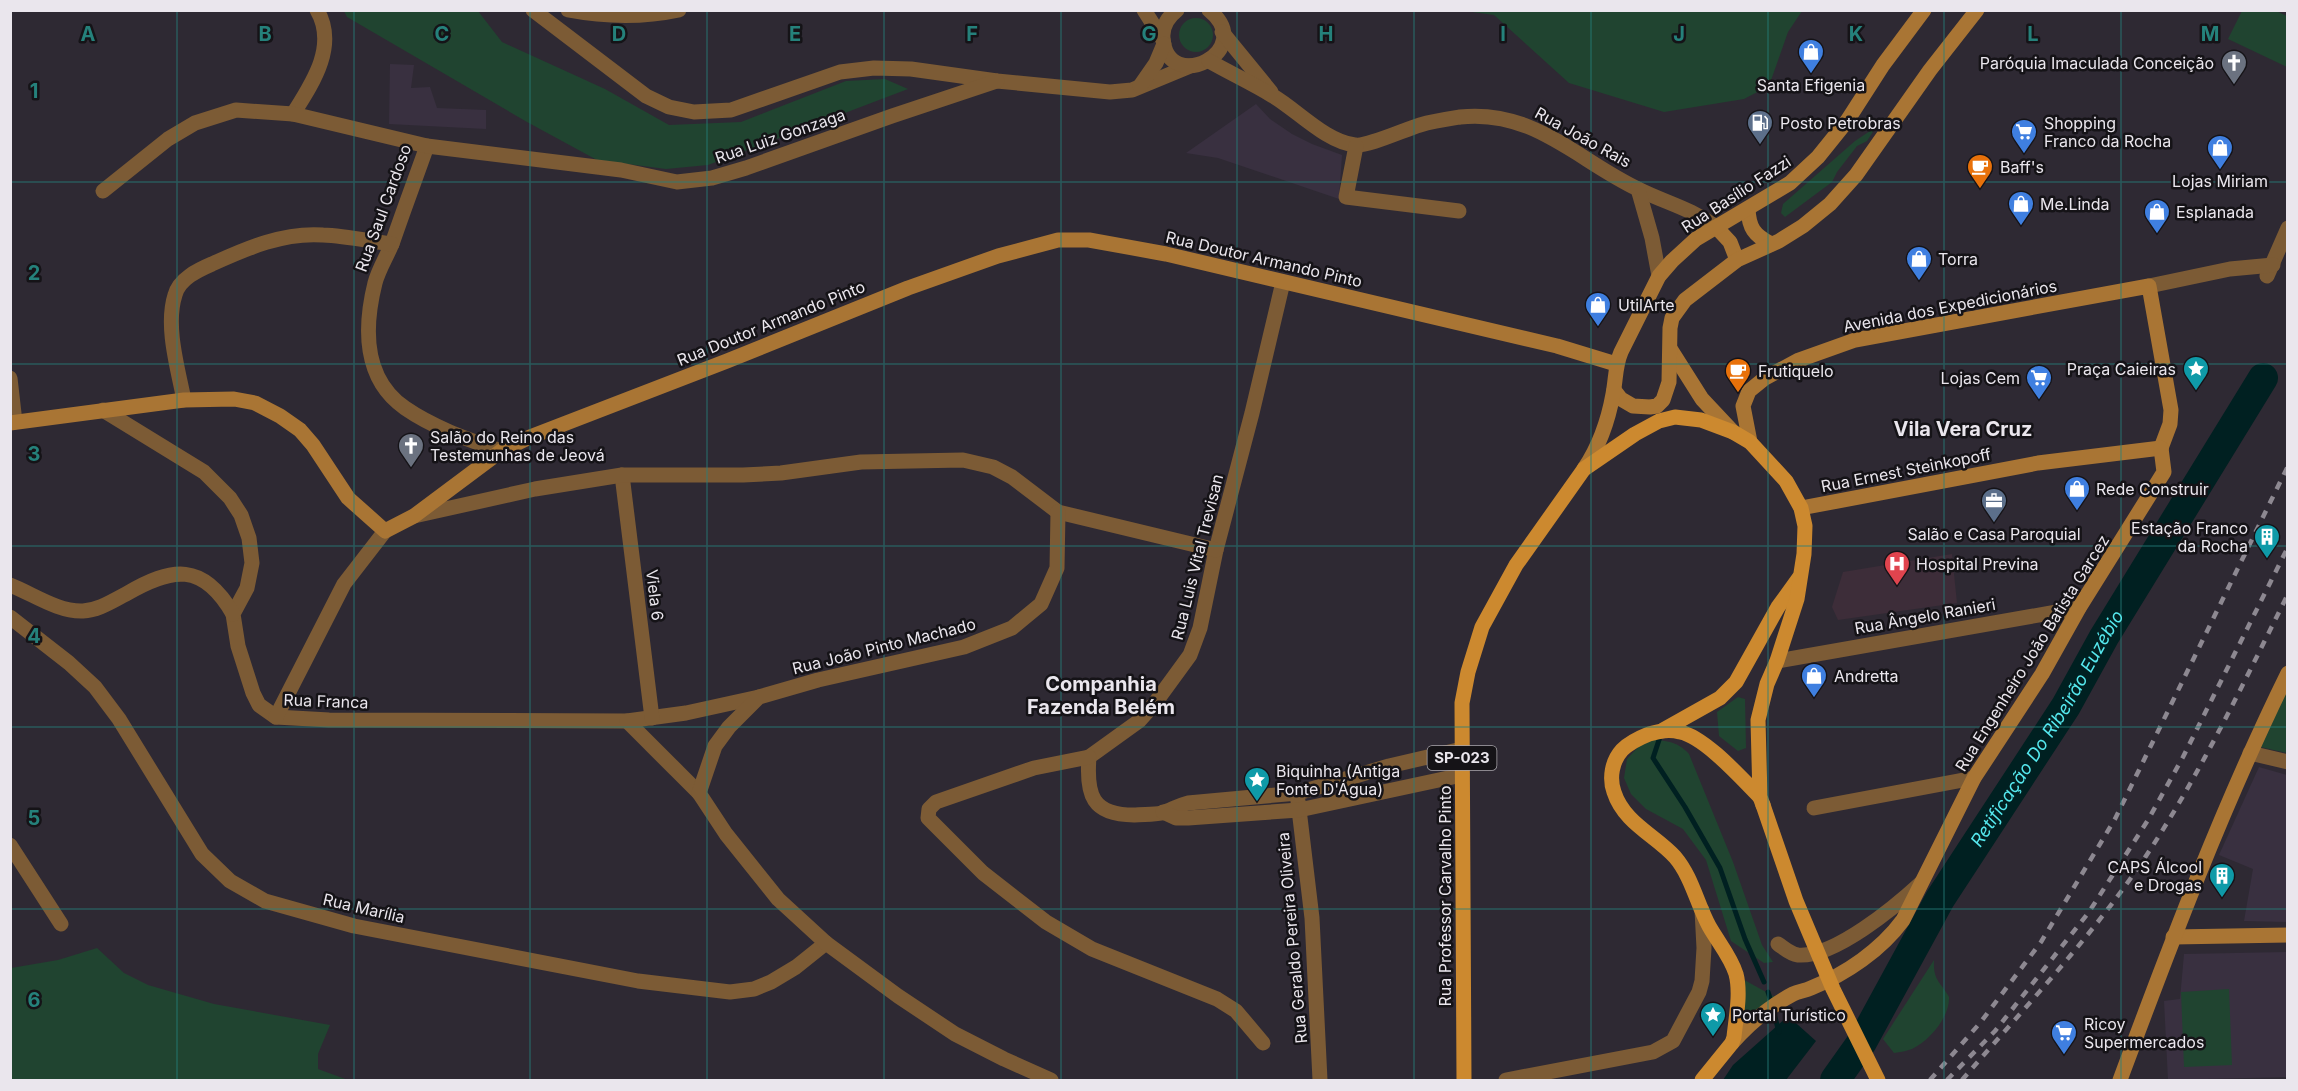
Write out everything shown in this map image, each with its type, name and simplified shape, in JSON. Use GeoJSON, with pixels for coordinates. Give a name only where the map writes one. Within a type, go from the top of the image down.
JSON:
{"type":"FeatureCollection","features":[{"type":"Feature","properties":{"kind":"main road","name":"Rua Basílio Fazzi"},"geometry":{"type":"LineString","coordinates":[[1614,390],[1616,363],[1659,276],[1696,239],[1790,183],[1818,157],[1847,121],[1924,10]]}},
{"type":"Feature","properties":{"kind":"main road"},"geometry":{"type":"LineString","coordinates":[[1614,390],[1621,399],[1633,406],[1641,408],[1657,406],[1667,393],[1671,350],[1670,328],[1677,309],[1684,300],[1737,260],[1803,226],[1844,190],[1930,70],[1977,10]]}},
{"type":"Feature","properties":{"kind":"main road"},"geometry":{"type":"LineString","coordinates":[[1748,209],[1749,224],[1754,233],[1771,244]]}},
{"type":"Feature","properties":{"kind":"main road"},"geometry":{"type":"LineString","coordinates":[[1716,227],[1731,242],[1737,260]]}},
{"type":"Feature","properties":{"kind":"main road","name":"Rua Doutor Armando Pinto"},"geometry":{"type":"LineString","coordinates":[[385,531],[414,516],[501,451],[530,436],[727,361],[908,288],[998,256],[1058,240],[1089,240],[1166,254],[1557,346],[1616,363]]}},
{"type":"Feature","properties":{"kind":"main road"},"geometry":{"type":"LineString","coordinates":[[2149,286],[2171,410],[2170,424],[2161,448]]}},
{"type":"Feature","properties":{"kind":"main road","name":"Avenida dos Expedicionários"},"geometry":{"type":"LineString","coordinates":[[1750,442],[1743,406],[1749,391],[1765,378],[1799,360],[1855,340],[2149,286]]}},
{"type":"Feature","properties":{"kind":"main road","name":"SP-023"},"geometry":{"type":"LineString","coordinates":[[1671,350],[1702,399],[1733,432]]}},
{"type":"Feature","properties":{"kind":"main road","name":"Rua Professor Carvalho Pinto"},"geometry":{"type":"LineString","coordinates":[[1464,1080],[1461,703],[1482,627],[1516,565],[1584,470],[1602,437],[1614,390]]}},
{"type":"Feature","properties":{"kind":"main road"},"geometry":{"type":"LineString","coordinates":[[13,422],[184,400],[234,399],[255,403],[300,430],[313,445],[348,498],[385,531]]}},
{"type":"Feature","properties":{"kind":"main road","name":"SP-023"},"geometry":{"type":"LineString","coordinates":[[1584,470],[1635,434],[1659,421],[1686,417],[1733,432],[1750,442],[1786,481],[1801,508],[1804,526],[1802,575],[1797,599],[1767,684],[1758,720],[1762,801],[1809,934],[1833,989],[1878,1080]]}},
{"type":"Feature","properties":{"kind":"main road","name":"Rua Ernest Steinkopoff"},"geometry":{"type":"LineString","coordinates":[[1801,508],[2038,463],[2161,448]]}},
{"type":"Feature","properties":{"kind":"main road","name":"Rua Engenheiro João Batista Garcez"},"geometry":{"type":"LineString","coordinates":[[1732,1043],[1748,1025],[1794,994],[1820,984],[1862,960],[1881,946],[1909,912],[1974,778],[2042,674],[2079,608],[2164,472],[2161,448]]}},
{"type":"Feature","properties":{"kind":"main road"},"geometry":{"type":"LineString","coordinates":[[1702,1080],[1732,1043],[1738,985],[1735,973],[1709,926],[1694,888],[1676,858],[1624,812],[1613,789],[1611,778],[1613,766],[1618,754],[1628,744],[1663,730],[1719,698],[1736,682],[1778,607],[1802,575]]}},
{"type":"Feature","properties":{"kind":"main road"},"geometry":{"type":"LineString","coordinates":[[2120,1080],[2173,937],[2250,753],[2288,673]]}},
{"type":"Feature","properties":{"kind":"main road","name":"SP-023"},"geometry":{"type":"LineString","coordinates":[[1663,730],[1681,732],[1702,743],[1762,801]]}},
{"type":"Feature","properties":{"kind":"main road"},"geometry":{"type":"LineString","coordinates":[[2173,937],[2288,935]]}},
{"type":"Feature","properties":{"kind":"street"},"geometry":{"type":"LineString","coordinates":[[293,114],[318,74],[325,33],[317,10]]}},
{"type":"Feature","properties":{"kind":"street"},"geometry":{"type":"LineString","coordinates":[[533,10],[646,96],[669,107],[694,112],[731,110],[840,72],[874,68],[911,69],[997,81],[1110,92],[1131,90],[1190,66],[1209,62],[1221,47],[1216,18]]}},
{"type":"Feature","properties":{"kind":"street"},"geometry":{"type":"LineString","coordinates":[[568,10],[595,15],[634,16],[679,10]]}},
{"type":"Feature","properties":{"kind":"street"},"geometry":{"type":"LineString","coordinates":[[1144,10],[1172,58],[1180,64],[1190,66]]}},
{"type":"Feature","properties":{"kind":"street"},"geometry":{"type":"LineString","coordinates":[[1140,86],[1156,63],[1163,42],[1166,22],[1177,10]]}},
{"type":"Feature","properties":{"kind":"street"},"geometry":{"type":"LineString","coordinates":[[1216,18],[1275,97]]}},
{"type":"Feature","properties":{"kind":"street"},"geometry":{"type":"LineString","coordinates":[[1209,62],[1275,97],[1308,122],[1337,139],[1356,146],[1346,197],[1459,211]]}},
{"type":"Feature","properties":{"kind":"street","name":"Rua Luiz Gonzaga"},"geometry":{"type":"LineString","coordinates":[[427,146],[621,170],[677,182],[712,178],[997,81]]}},
{"type":"Feature","properties":{"kind":"street","name":"Rua Saul Cardoso"},"geometry":{"type":"LineString","coordinates":[[103,191],[168,140],[195,123],[236,110],[293,114],[427,146],[392,244],[376,281],[369,315],[367,341],[372,364],[386,390],[404,407],[448,432],[501,451]]}},
{"type":"Feature","properties":{"kind":"street","name":"Rua João Rais"},"geometry":{"type":"LineString","coordinates":[[1356,146],[1422,124],[1460,117],[1490,116],[1513,120],[1545,133],[1638,189],[1682,206],[1716,227]]}},
{"type":"Feature","properties":{"kind":"street","name":"Rua João Rais"},"geometry":{"type":"LineString","coordinates":[[1638,189],[1652,238],[1659,276]]}},
{"type":"Feature","properties":{"kind":"street"},"geometry":{"type":"LineString","coordinates":[[2149,286],[2230,269],[2270,270],[2288,228]]}},
{"type":"Feature","properties":{"kind":"street"},"geometry":{"type":"LineString","coordinates":[[184,400],[174,346],[172,312],[175,294],[188,277],[242,250],[268,241],[297,236],[322,235],[392,244]]}},
{"type":"Feature","properties":{"kind":"street","name":"Rua Luis Vital Trevisan"},"geometry":{"type":"LineString","coordinates":[[1089,757],[1139,721],[1155,704],[1190,654],[1200,628],[1216,550],[1283,282]]}},
{"type":"Feature","properties":{"kind":"street"},"geometry":{"type":"LineString","coordinates":[[10,378],[13,422]]}},
{"type":"Feature","properties":{"kind":"street"},"geometry":{"type":"LineString","coordinates":[[103,410],[204,472],[230,498],[241,515],[252,563],[247,588],[233,614]]}},
{"type":"Feature","properties":{"kind":"street"},"geometry":{"type":"LineString","coordinates":[[414,516],[535,489],[622,475],[743,475],[861,462],[963,460],[993,467],[1012,477],[1058,512],[1216,550]]}},
{"type":"Feature","properties":{"kind":"street","name":"Viela 6"},"geometry":{"type":"LineString","coordinates":[[622,475],[652,718]]}},
{"type":"Feature","properties":{"kind":"street","name":"Rua João Pinto Machado"},"geometry":{"type":"LineString","coordinates":[[699,793],[715,746],[729,727],[759,697],[818,680],[964,647],[1012,628],[1041,604],[1058,568],[1058,512]]}},
{"type":"Feature","properties":{"kind":"street"},"geometry":{"type":"LineString","coordinates":[[276,717],[344,584],[385,531]]}},
{"type":"Feature","properties":{"kind":"street"},"geometry":{"type":"LineString","coordinates":[[10,585],[66,609],[81,611],[93,610],[108,604],[167,574],[178,574],[202,580],[224,598],[233,614]]}},
{"type":"Feature","properties":{"kind":"street","name":"Rua Ângelo Ranieri"},"geometry":{"type":"LineString","coordinates":[[1777,661],[2079,608]]}},
{"type":"Feature","properties":{"kind":"street","name":"Rua Franca"},"geometry":{"type":"LineString","coordinates":[[233,614],[238,646],[253,693],[259,705],[276,717],[329,720],[627,721],[759,697]]}},
{"type":"Feature","properties":{"kind":"street","name":"Rua Marília"},"geometry":{"type":"LineString","coordinates":[[10,616],[95,687],[119,719],[202,854],[230,881],[265,901],[354,926],[638,981],[730,992],[754,989],[771,982],[826,943]]}},
{"type":"Feature","properties":{"kind":"street"},"geometry":{"type":"LineString","coordinates":[[627,721],[699,793],[726,834],[778,899],[826,943],[898,996],[955,1034],[1051,1080]]}},
{"type":"Feature","properties":{"kind":"street"},"geometry":{"type":"LineString","coordinates":[[1263,1043],[1236,1011],[1217,999],[1101,953],[1046,922],[983,873],[928,818],[929,809],[936,802],[1034,768],[1089,757],[1089,789],[1094,800],[1103,810],[1127,815],[1163,812],[1176,805],[1188,803],[1298,793],[1389,766],[1462,749]]}},
{"type":"Feature","properties":{"kind":"street"},"geometry":{"type":"LineString","coordinates":[[2250,753],[2288,762]]}},
{"type":"Feature","properties":{"kind":"street"},"geometry":{"type":"LineString","coordinates":[[1163,812],[1176,818],[1188,818],[1299,810],[1462,775]]}},
{"type":"Feature","properties":{"kind":"street"},"geometry":{"type":"LineString","coordinates":[[1814,808],[1974,778]]}},
{"type":"Feature","properties":{"kind":"street","name":"Rua Geraldo Pereira Oliveira"},"geometry":{"type":"LineString","coordinates":[[1298,793],[1312,918],[1320,1080]]}},
{"type":"Feature","properties":{"kind":"street"},"geometry":{"type":"LineString","coordinates":[[10,845],[61,924]]}},
{"type":"Feature","properties":{"kind":"street","name":"Rua Engenheiro João Batista Garcez"},"geometry":{"type":"LineString","coordinates":[[1778,944],[1798,955],[1813,954],[1835,945],[1891,911],[1926,878]]}},
{"type":"Feature","properties":{"kind":"street"},"geometry":{"type":"LineString","coordinates":[[1506,1080],[1653,1052],[1673,1041],[1690,1012],[1702,981],[1702,910]]}},
{"type":"Feature","properties":{"kind":"shaded area"},"geometry":{"type":"Polygon","coordinates":[[[390,64],[414,65],[411,88],[430,87],[437,108],[486,110],[486,129],[389,124],[390,64]]]}},
{"type":"Feature","properties":{"kind":"shaded area"},"geometry":{"type":"Polygon","coordinates":[[[1256,104],[1270,119],[1292,134],[1342,155],[1339,199],[1218,158],[1186,153],[1256,104]]]}},
{"type":"Feature","properties":{"kind":"shaded area","name":"Hospital Previna"},"geometry":{"type":"Polygon","coordinates":[[[1952,554],[1957,603],[1838,620],[1832,607],[1843,572],[1952,554]]]}},
{"type":"Feature","properties":{"kind":"shaded area"},"geometry":{"type":"Polygon","coordinates":[[[2259,767],[2287,775],[2287,922],[2244,921],[2253,869],[2219,855],[2259,767]]]}},
{"type":"Feature","properties":{"kind":"shaded area"},"geometry":{"type":"Polygon","coordinates":[[[2287,952],[2287,1077],[2168,1080],[2164,1001],[2180,999],[2184,954],[2287,952]]]}},
{"type":"Feature","properties":{"kind":"shaded area"},"geometry":{"type":"Polygon","coordinates":[[[1788,1016],[1816,1041],[1786,1080],[1723,1080],[1733,1065],[1788,1016]]]}},
{"type":"Feature","properties":{"kind":"green space"},"geometry":{"type":"Polygon","coordinates":[[[1802,10],[1788,32],[1769,86],[1744,99],[1664,112],[1569,83],[1494,15],[1465,11],[1802,10]]]}},
{"type":"Feature","properties":{"kind":"green space"},"geometry":{"type":"Polygon","coordinates":[[[344,11],[478,11],[502,42],[605,89],[669,125],[741,122],[846,81],[885,79],[908,89],[708,165],[666,169],[597,160],[347,17],[344,11]]]}},
{"type":"Feature","properties":{"kind":"green space"},"geometry":{"type":"Polygon","coordinates":[[[2242,11],[2276,11],[2287,16],[2287,67],[2228,39],[2242,11]]]}},
{"type":"Feature","properties":{"kind":"green space"},"geometry":{"type":"Polygon","coordinates":[[[1196,18],[1208,23],[1213,35],[1208,47],[1196,52],[1184,47],[1179,35],[1184,23],[1196,18]]]}},
{"type":"Feature","properties":{"kind":"green space"},"geometry":{"type":"Polygon","coordinates":[[[1876,127],[1867,141],[1857,146],[1832,182],[1785,217],[1781,213],[1783,204],[1855,141],[1876,127]]]}},
{"type":"Feature","properties":{"kind":"green space"},"geometry":{"type":"Polygon","coordinates":[[[2287,691],[2287,753],[2256,746],[2287,691]]]}},
{"type":"Feature","properties":{"kind":"green space"},"geometry":{"type":"Polygon","coordinates":[[[1738,697],[1745,699],[1746,748],[1738,751],[1719,736],[1717,712],[1738,697]]]}},
{"type":"Feature","properties":{"kind":"green space"},"geometry":{"type":"Polygon","coordinates":[[[1645,740],[1674,743],[1689,754],[1733,862],[1762,945],[1773,962],[1764,963],[1731,941],[1706,860],[1683,829],[1646,809],[1631,794],[1624,778],[1627,759],[1645,740]]]}},
{"type":"Feature","properties":{"kind":"green space"},"geometry":{"type":"Polygon","coordinates":[[[97,948],[124,973],[148,985],[214,1004],[330,1025],[318,1054],[318,1069],[348,1080],[11,1080],[11,968],[58,960],[97,948]]]}},
{"type":"Feature","properties":{"kind":"green space"},"geometry":{"type":"Polygon","coordinates":[[[1934,960],[1936,977],[1949,997],[1946,1012],[1937,1027],[1919,1045],[1894,1053],[1883,1039],[1934,960]]]}},
{"type":"Feature","properties":{"kind":"green space"},"geometry":{"type":"Polygon","coordinates":[[[1739,977],[1775,997],[1760,1008],[1743,1015],[1739,977]]]}},
{"type":"Feature","properties":{"kind":"green space"},"geometry":{"type":"Polygon","coordinates":[[[2229,989],[2232,1065],[2184,1067],[2181,992],[2229,989]]]}},
{"type":"Feature","properties":{"kind":"waterway","name":"Retificação Do Ribeirão Euzébio"},"geometry":{"type":"LineString","coordinates":[[1835,1080],[1862,1042],[1940,899],[2066,706],[2104,637],[2263,378]]}},
{"type":"Feature","properties":{"kind":"waterway"},"geometry":{"type":"LineString","coordinates":[[1660,737],[1653,758],[1685,807],[1720,868],[1745,939],[1764,982]]}},
{"type":"Feature","properties":{"kind":"waterway"},"geometry":{"type":"LineString","coordinates":[[1768,992],[1772,1004]]}},
{"type":"Feature","properties":{"kind":"waterway"},"geometry":{"type":"LineString","coordinates":[[1773,1010],[1779,1032]]}},
{"type":"Feature","properties":{"kind":"railway"},"geometry":{"type":"LineString","coordinates":[[1930,1080],[1980,1023],[2041,942],[2115,819],[2288,466]]}},
{"type":"Feature","properties":{"kind":"railway"},"geometry":{"type":"LineString","coordinates":[[1947,1080],[1995,1031],[2089,912],[2148,820],[2183,757],[2288,547]]}},
{"type":"Feature","properties":{"kind":"railway"},"geometry":{"type":"LineString","coordinates":[[1962,1080],[2079,945],[2144,859],[2202,762],[2288,594]]}},
{"type":"Feature","properties":{"kind":"place","name":"Santa Efigenia"},"geometry":{"type":"Point","coordinates":[1811,75]}},
{"type":"Feature","properties":{"kind":"place","name":"Paróquia Imaculada Conceição"},"geometry":{"type":"Point","coordinates":[2234,86]}},
{"type":"Feature","properties":{"kind":"place","name":"Posto Petrobras"},"geometry":{"type":"Point","coordinates":[1760,146]}},
{"type":"Feature","properties":{"kind":"place","name":"Shopping Franco da Rocha"},"geometry":{"type":"Point","coordinates":[2024,155]}},
{"type":"Feature","properties":{"kind":"place","name":"Lojas Miriam"},"geometry":{"type":"Point","coordinates":[2220,171]}},
{"type":"Feature","properties":{"kind":"place","name":"Baff's"},"geometry":{"type":"Point","coordinates":[1980,190]}},
{"type":"Feature","properties":{"kind":"place","name":"Me.Linda"},"geometry":{"type":"Point","coordinates":[2021,227]}},
{"type":"Feature","properties":{"kind":"place","name":"Esplanada"},"geometry":{"type":"Point","coordinates":[2157,235]}},
{"type":"Feature","properties":{"kind":"place","name":"Torra"},"geometry":{"type":"Point","coordinates":[1919,282]}},
{"type":"Feature","properties":{"kind":"place","name":"UtilArte"},"geometry":{"type":"Point","coordinates":[1598,328]}},
{"type":"Feature","properties":{"kind":"place","name":"Praça Caieiras"},"geometry":{"type":"Point","coordinates":[2196,392]}},
{"type":"Feature","properties":{"kind":"place","name":"Frutiquelo"},"geometry":{"type":"Point","coordinates":[1738,394]}},
{"type":"Feature","properties":{"kind":"place","name":"Lojas Cem"},"geometry":{"type":"Point","coordinates":[2039,401]}},
{"type":"Feature","properties":{"kind":"place","name":"Salão do Reino das Testemunhas de Jeová"},"geometry":{"type":"Point","coordinates":[411,469]}},
{"type":"Feature","properties":{"kind":"place","name":"Rede Construir"},"geometry":{"type":"Point","coordinates":[2077,512]}},
{"type":"Feature","properties":{"kind":"place","name":"Salão e Casa Paroquial"},"geometry":{"type":"Point","coordinates":[1994,524]}},
{"type":"Feature","properties":{"kind":"place","name":"Estação Franco da Rocha"},"geometry":{"type":"Point","coordinates":[2267,560]}},
{"type":"Feature","properties":{"kind":"place","name":"Hospital Previna"},"geometry":{"type":"Point","coordinates":[1897,587]}},
{"type":"Feature","properties":{"kind":"place","name":"Andretta"},"geometry":{"type":"Point","coordinates":[1814,699]}},
{"type":"Feature","properties":{"kind":"place","name":"Biquinha (Antiga Fonte D'Água)"},"geometry":{"type":"Point","coordinates":[1257,803]}},
{"type":"Feature","properties":{"kind":"place","name":"CAPS Álcool e Drogas"},"geometry":{"type":"Point","coordinates":[2222,899]}},
{"type":"Feature","properties":{"kind":"place","name":"Portal Turístico"},"geometry":{"type":"Point","coordinates":[1713,1038]}},
{"type":"Feature","properties":{"kind":"place","name":"Ricoy Supermercados"},"geometry":{"type":"Point","coordinates":[2064,1056]}},
{"type":"Feature","properties":{"kind":"district","name":"Vila Vera Cruz"},"geometry":{"type":"Point","coordinates":[1963,429]}},
{"type":"Feature","properties":{"kind":"district","name":"Companhia Fazenda Belém"},"geometry":{"type":"Point","coordinates":[1101,696]}}]}
